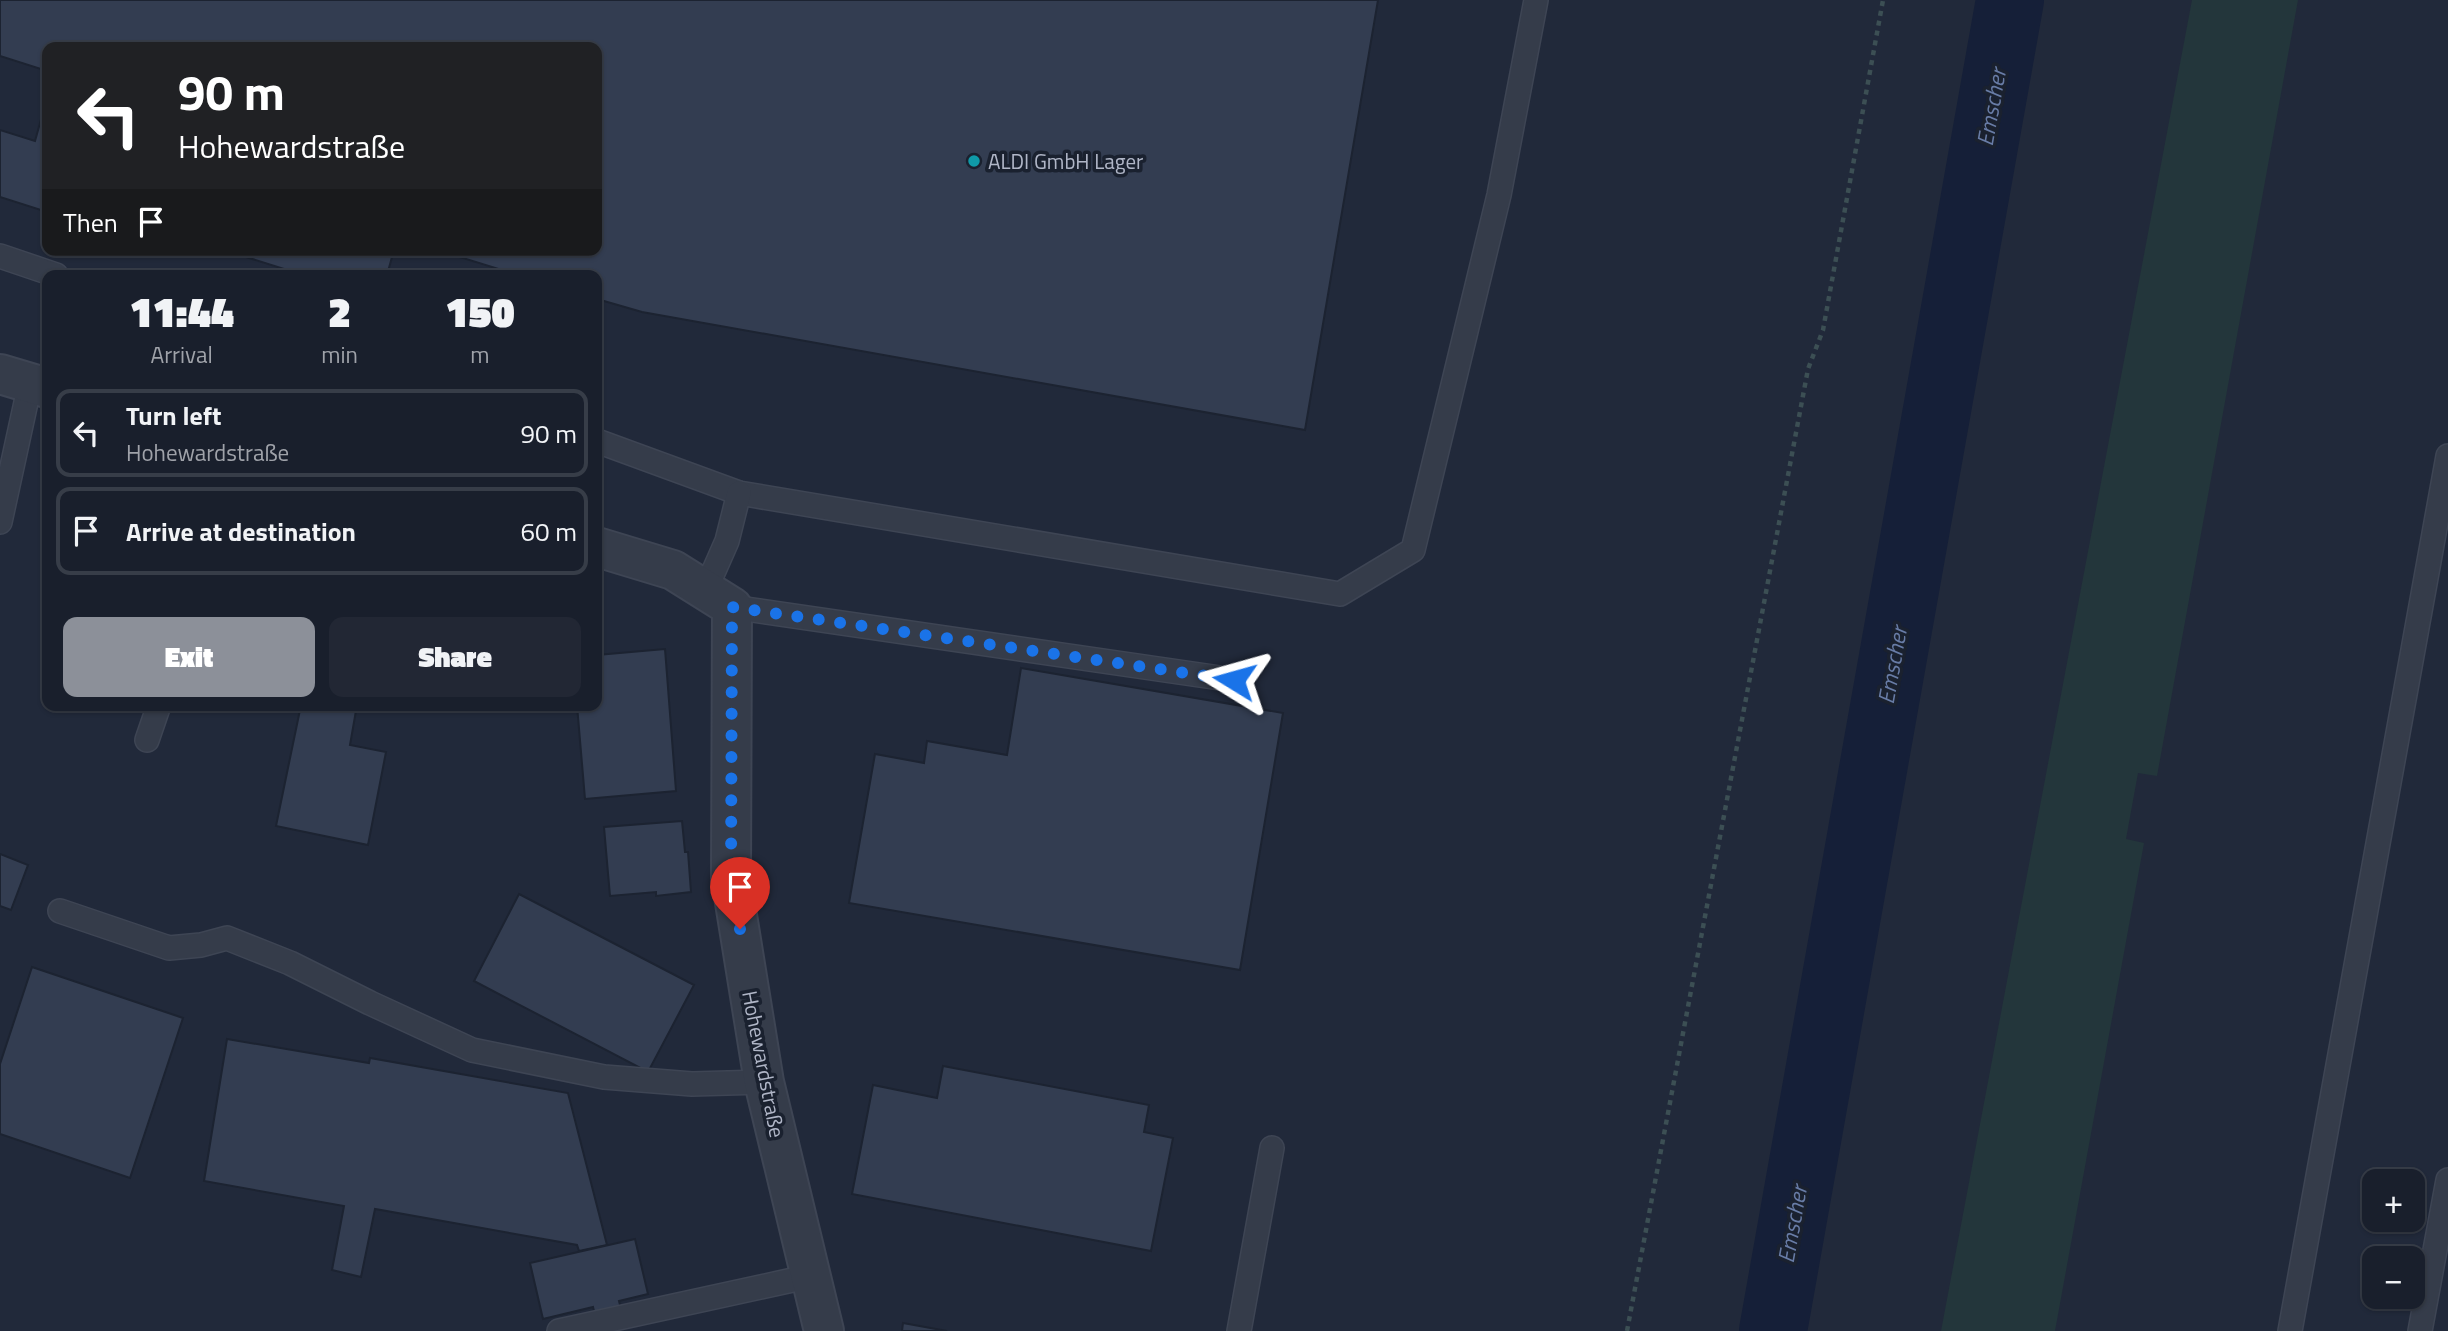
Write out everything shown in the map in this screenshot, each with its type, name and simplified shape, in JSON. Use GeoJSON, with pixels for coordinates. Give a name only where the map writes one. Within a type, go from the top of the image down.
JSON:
{"type":"FeatureCollection","features":[{"type":"Feature","properties":{"kind":"street"},"geometry":{"type":"LineString","coordinates":[[602,549],[673,570],[718,599]]}},
{"type":"Feature","properties":{"kind":"street","name":"Hohewardstraße"},"geometry":{"type":"LineString","coordinates":[[718,599],[731,878],[764,1082],[824,1331]]}},
{"type":"Feature","properties":{"kind":"lane"},"geometry":{"type":"LineString","coordinates":[[602,443],[739,493],[1340,594],[1413,550],[1499,195],[1536,0]]}},
{"type":"Feature","properties":{"kind":"lane"},"geometry":{"type":"LineString","coordinates":[[0,256],[42,270]]}},
{"type":"Feature","properties":{"kind":"lane"},"geometry":{"type":"LineString","coordinates":[[0,522],[26,382]]}},
{"type":"Feature","properties":{"kind":"lane"},"geometry":{"type":"LineString","coordinates":[[2290,1331],[2448,456]]}},
{"type":"Feature","properties":{"kind":"lane"},"geometry":{"type":"LineString","coordinates":[[739,493],[727,541],[718,599],[1234,680]]}},
{"type":"Feature","properties":{"kind":"lane"},"geometry":{"type":"LineString","coordinates":[[147,740],[157,711]]}},
{"type":"Feature","properties":{"kind":"lane"},"geometry":{"type":"LineString","coordinates":[[60,911],[170,948],[201,946],[227,938],[290,963],[472,1050],[604,1077],[692,1084],[764,1082]]}},
{"type":"Feature","properties":{"kind":"lane"},"geometry":{"type":"LineString","coordinates":[[1239,1331],[1272,1148]]}},
{"type":"Feature","properties":{"kind":"lane"},"geometry":{"type":"LineString","coordinates":[[2420,1331],[2448,1180]]}},
{"type":"Feature","properties":{"kind":"lane"},"geometry":{"type":"LineString","coordinates":[[559,1331],[811,1276]]}},
{"type":"Feature","properties":{"kind":"path"},"geometry":{"type":"LineString","coordinates":[[1627,1331],[1805,383],[1823,330],[1883,0]]}},
{"type":"Feature","properties":{"kind":"green space"},"geometry":{"type":"Polygon","coordinates":[[[2192,0],[2298,0],[2157,776],[2138,773],[2126,839],[2144,843],[2055,1331],[1941,1331],[2192,0]]]}},
{"type":"Feature","properties":{"kind":"building","name":"ALDI GmbH Lager"},"geometry":{"type":"Polygon","coordinates":[[[0,0],[1378,0],[1305,430],[642,312],[602,300],[602,270],[502,270],[456,256],[602,256],[602,42],[42,42],[42,69],[0,56],[0,0]]]}},
{"type":"Feature","properties":{"kind":"building"},"geometry":{"type":"Polygon","coordinates":[[[42,116],[42,210],[0,197],[0,130],[35,141],[42,116]]]}},
{"type":"Feature","properties":{"kind":"building"},"geometry":{"type":"Polygon","coordinates":[[[243,256],[392,256],[388,270],[287,270],[243,256]]]}},
{"type":"Feature","properties":{"kind":"building"},"geometry":{"type":"Polygon","coordinates":[[[665,649],[676,791],[585,799],[578,711],[602,711],[602,655],[665,649]]]}},
{"type":"Feature","properties":{"kind":"building"},"geometry":{"type":"Polygon","coordinates":[[[1021,668],[1283,713],[1240,970],[849,903],[875,754],[924,763],[927,741],[1007,755],[1021,668]]]}},
{"type":"Feature","properties":{"kind":"building"},"geometry":{"type":"Polygon","coordinates":[[[300,711],[356,711],[350,745],[386,752],[368,845],[276,826],[300,711]]]}},
{"type":"Feature","properties":{"kind":"building"},"geometry":{"type":"Polygon","coordinates":[[[682,821],[691,892],[656,896],[656,892],[610,896],[604,827],[682,821]]]}},
{"type":"Feature","properties":{"kind":"building"},"geometry":{"type":"Polygon","coordinates":[[[0,854],[28,865],[11,910],[0,906],[0,854]]]}},
{"type":"Feature","properties":{"kind":"building"},"geometry":{"type":"Polygon","coordinates":[[[519,894],[694,985],[648,1072],[474,981],[519,894]]]}},
{"type":"Feature","properties":{"kind":"building"},"geometry":{"type":"Polygon","coordinates":[[[32,967],[183,1018],[130,1178],[0,1134],[0,1064],[32,967]]]}},
{"type":"Feature","properties":{"kind":"building"},"geometry":{"type":"Polygon","coordinates":[[[227,1039],[369,1063],[370,1058],[568,1093],[607,1245],[579,1251],[577,1245],[375,1209],[361,1277],[332,1270],[344,1206],[204,1181],[227,1039]]]}},
{"type":"Feature","properties":{"kind":"building"},"geometry":{"type":"Polygon","coordinates":[[[943,1066],[1149,1105],[1144,1132],[1173,1138],[1151,1251],[852,1194],[873,1085],[937,1098],[943,1066]]]}},
{"type":"Feature","properties":{"kind":"building"},"geometry":{"type":"Polygon","coordinates":[[[635,1239],[648,1294],[619,1301],[621,1309],[595,1315],[593,1307],[543,1319],[530,1263],[635,1239]]]}},
{"type":"Feature","properties":{"kind":"building"},"geometry":{"type":"Polygon","coordinates":[[[903,1323],[947,1331],[902,1331],[903,1323]]]}},
{"type":"Feature","properties":{"kind":"waterway","name":"Emscher"},"geometry":{"type":"LineString","coordinates":[[1773,1331],[2010,0]]}},
{"type":"Feature","properties":{"kind":"place","name":"ALDI GmbH Lager"},"geometry":{"type":"Point","coordinates":[974,161]}},
{"type":"Feature","properties":{"kind":"route"},"geometry":{"type":"LineString","coordinates":[[740,929],[731,878],[732,607],[875,630],[1234,680]]}}]}
